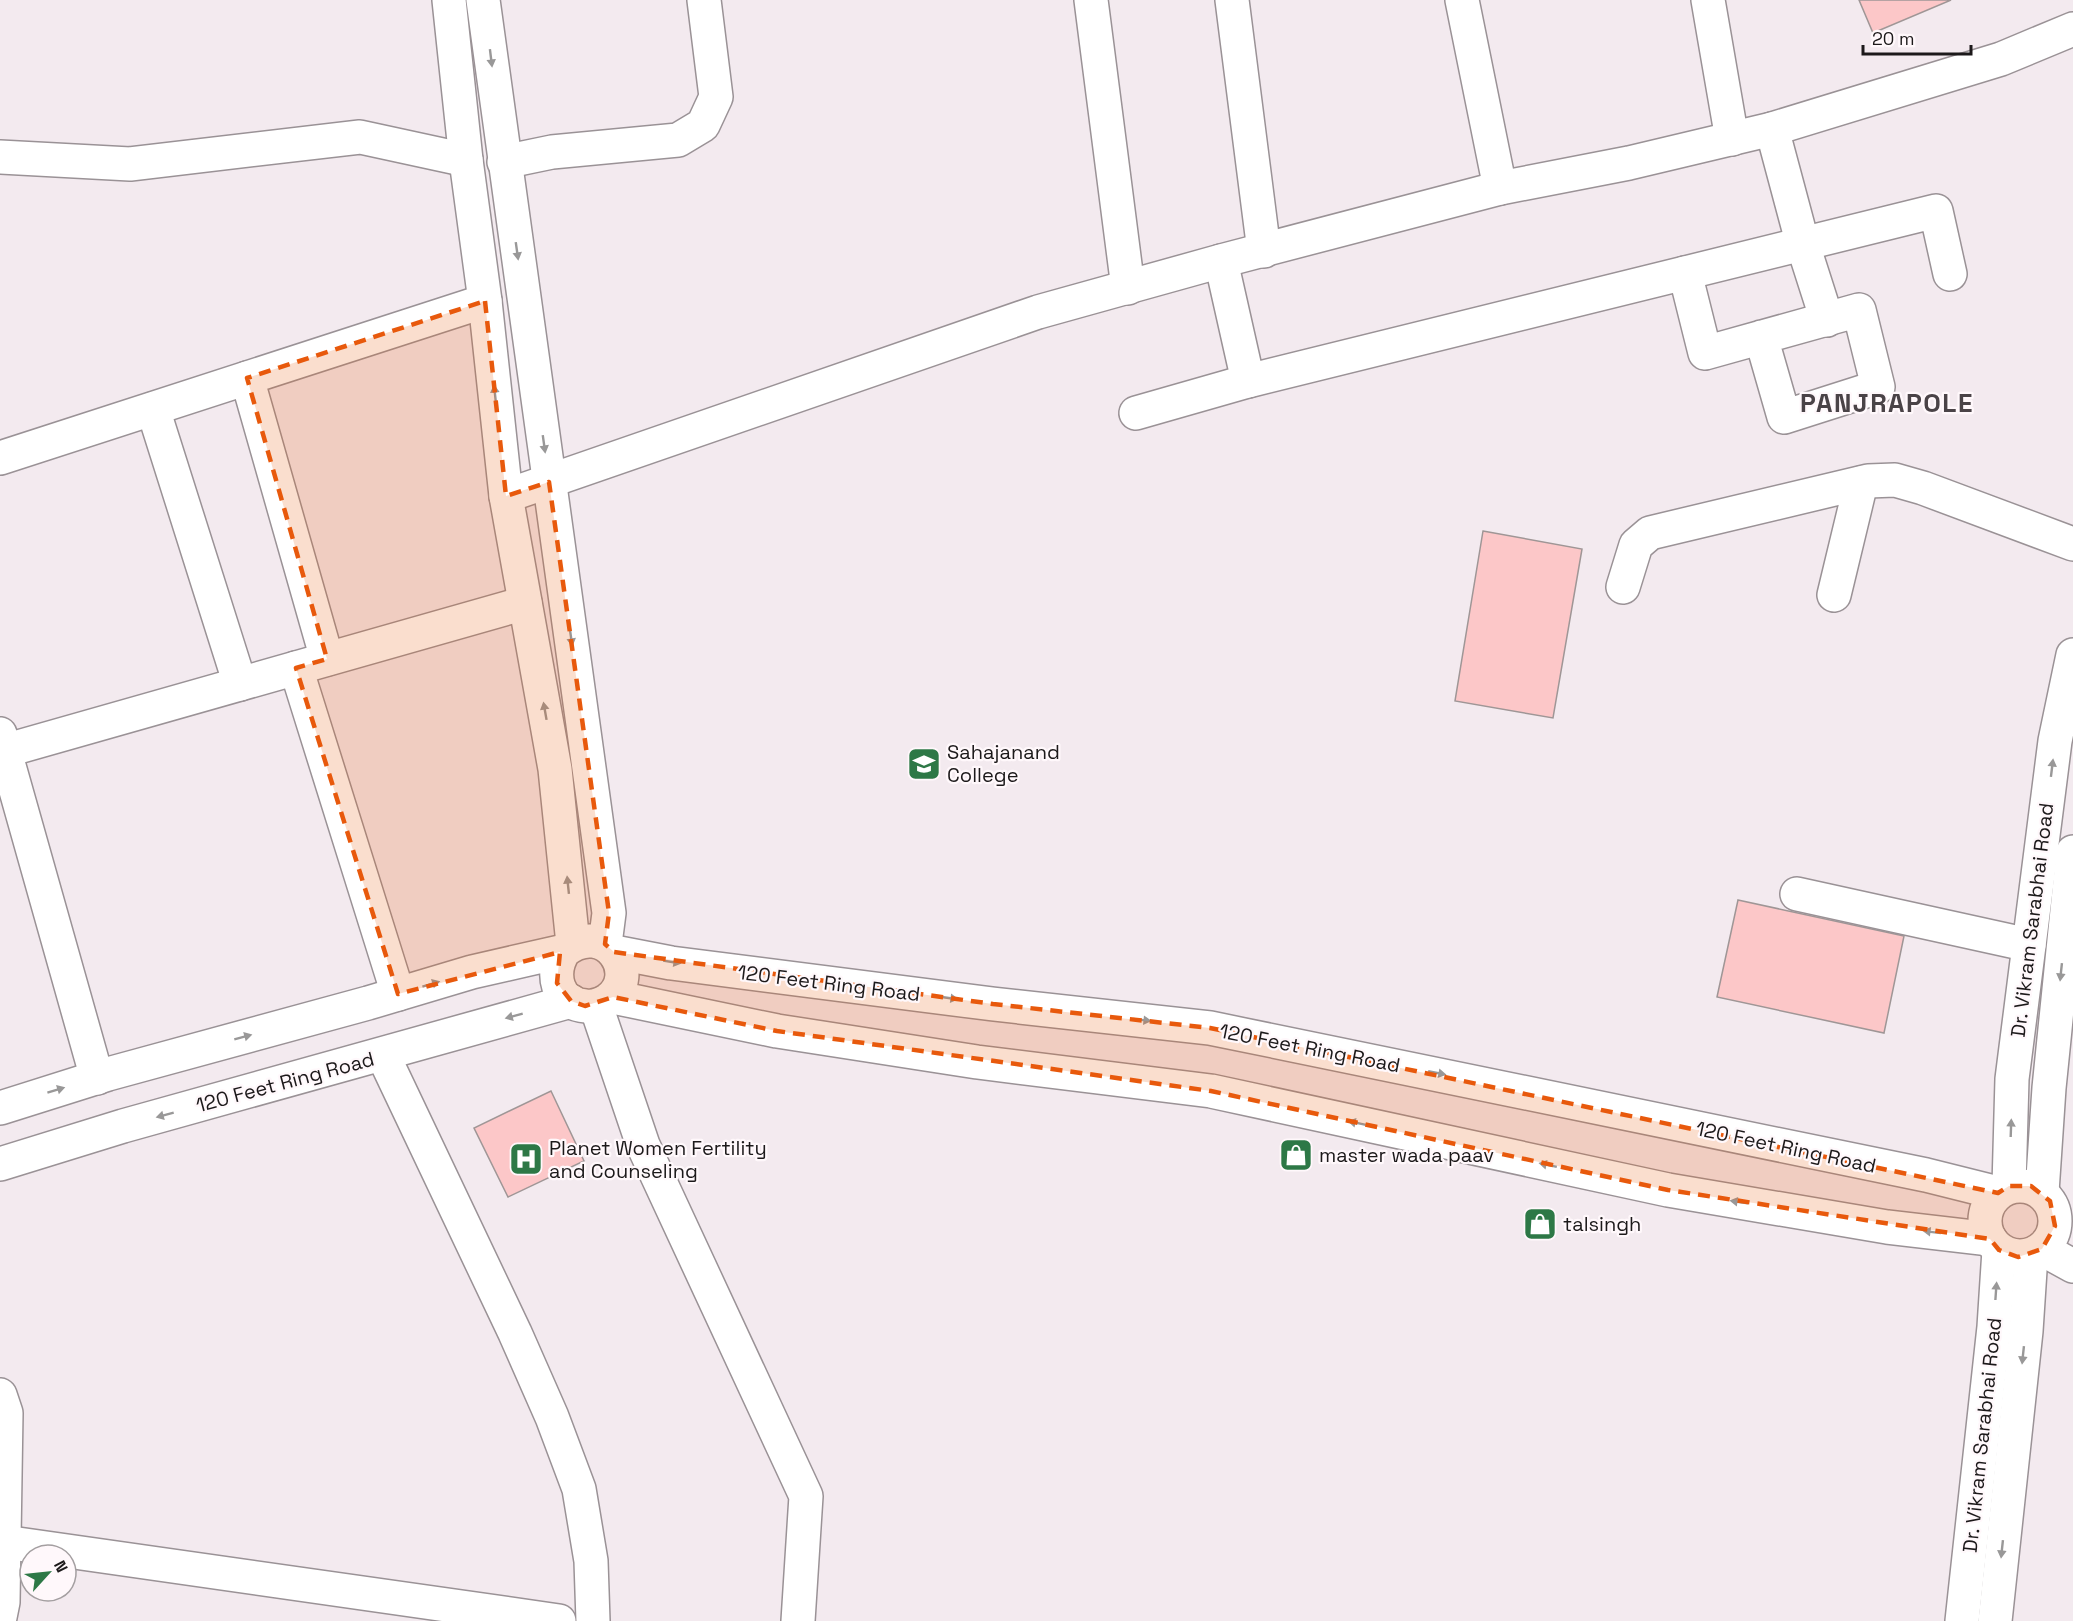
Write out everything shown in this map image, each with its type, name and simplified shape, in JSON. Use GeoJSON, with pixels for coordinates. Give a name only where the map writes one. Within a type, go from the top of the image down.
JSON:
{"type":"FeatureCollection","features":[{"type":"Feature","properties":{"kind":"street"},"geometry":{"type":"LineString","coordinates":[[449,0],[506,496],[589,948]]}},
{"type":"Feature","properties":{"kind":"street"},"geometry":{"type":"LineString","coordinates":[[483,0],[609,913],[589,948],[558,960],[557,983],[563,993],[593,1001],[620,985],[622,974],[620,962],[589,948]]}},
{"type":"Feature","properties":{"kind":"street"},"geometry":{"type":"LineString","coordinates":[[504,162],[552,152],[678,140],[703,126],[716,97],[704,0]]}},
{"type":"Feature","properties":{"kind":"street"},"geometry":{"type":"LineString","coordinates":[[1091,0],[1128,288]]}},
{"type":"Feature","properties":{"kind":"street"},"geometry":{"type":"LineString","coordinates":[[1232,0],[1264,251]]}},
{"type":"Feature","properties":{"kind":"street"},"geometry":{"type":"LineString","coordinates":[[1462,0],[1500,188]]}},
{"type":"Feature","properties":{"kind":"street"},"geometry":{"type":"LineString","coordinates":[[1708,0],[1732,139]]}},
{"type":"Feature","properties":{"kind":"street"},"geometry":{"type":"LineString","coordinates":[[506,496],[1038,312],[1221,261],[1500,188],[1629,163],[1772,129],[2001,59],[2073,29]]}},
{"type":"Feature","properties":{"kind":"street"},"geometry":{"type":"LineString","coordinates":[[1772,129],[1803,245],[1827,320]]}},
{"type":"Feature","properties":{"kind":"street"},"geometry":{"type":"LineString","coordinates":[[0,156],[130,164],[360,137],[466,160]]}},
{"type":"Feature","properties":{"kind":"street"},"geometry":{"type":"LineString","coordinates":[[1136,413],[1248,381],[1936,211],[1950,274]]}},
{"type":"Feature","properties":{"kind":"street"},"geometry":{"type":"LineString","coordinates":[[1221,261],[1248,381]]}},
{"type":"Feature","properties":{"kind":"street"},"geometry":{"type":"LineString","coordinates":[[1685,273],[1705,353],[1859,310],[1878,387],[1784,417],[1761,338]]}},
{"type":"Feature","properties":{"kind":"street"},"geometry":{"type":"LineString","coordinates":[[0,458],[485,301]]}},
{"type":"Feature","properties":{"kind":"street"},"geometry":{"type":"LineString","coordinates":[[247,378],[327,659]]}},
{"type":"Feature","properties":{"kind":"street"},"geometry":{"type":"LineString","coordinates":[[153,408],[240,684]]}},
{"type":"Feature","properties":{"kind":"street"},"geometry":{"type":"LineString","coordinates":[[1623,587],[1636,545],[1650,533],[1861,483],[1895,480],[1923,488],[2073,544]]}},
{"type":"Feature","properties":{"kind":"street"},"geometry":{"type":"LineString","coordinates":[[1834,595],[1861,483]]}},
{"type":"Feature","properties":{"kind":"street"},"geometry":{"type":"LineString","coordinates":[[97,1078],[2,742],[240,684],[525,603]]}},
{"type":"Feature","properties":{"kind":"street","name":"Dr. Vikram Sarabhai Road"},"geometry":{"type":"LineString","coordinates":[[2003,1190],[2012,1079],[2055,741],[2073,655]]}},
{"type":"Feature","properties":{"kind":"street"},"geometry":{"type":"LineString","coordinates":[[296,668],[398,994]]}},
{"type":"Feature","properties":{"kind":"street","name":"Dr. Vikram Sarabhai Road"},"geometry":{"type":"LineString","coordinates":[[2055,1202],[2049,1088],[2073,852]]}},
{"type":"Feature","properties":{"kind":"street"},"geometry":{"type":"LineString","coordinates":[[1797,894],[2029,945]]}},
{"type":"Feature","properties":{"kind":"street","name":"120 Feet Ring Road"},"geometry":{"type":"LineString","coordinates":[[0,1108],[97,1078],[472,972],[589,948],[671,963],[993,1004],[1210,1028],[2003,1190]]}},
{"type":"Feature","properties":{"kind":"street"},"geometry":{"type":"LineString","coordinates":[[593,1001],[643,1145],[806,1496],[798,1621]]}},
{"type":"Feature","properties":{"kind":"street","name":"120 Feet Ring Road"},"geometry":{"type":"LineString","coordinates":[[0,1164],[123,1126],[593,1001],[977,1062],[1211,1091],[1668,1190],[1994,1245]]}},
{"type":"Feature","properties":{"kind":"street"},"geometry":{"type":"LineString","coordinates":[[383,1055],[515,1333],[579,1489],[591,1561],[592,1621]]}},
{"type":"Feature","properties":{"kind":"street"},"geometry":{"type":"LineString","coordinates":[[2031,1186],[2055,1202],[2055,1226],[2050,1240],[2036,1252],[2018,1257],[1994,1245],[1985,1228],[1985,1213],[1990,1201],[2003,1190],[2031,1186]]}},
{"type":"Feature","properties":{"kind":"street","name":"Dr. Vikram Sarabhai Road"},"geometry":{"type":"LineString","coordinates":[[1962,1621],[1994,1327],[1994,1245]]}},
{"type":"Feature","properties":{"kind":"street"},"geometry":{"type":"LineString","coordinates":[[2036,1252],[2073,1266]]}},
{"type":"Feature","properties":{"kind":"street","name":"Dr. Vikram Sarabhai Road"},"geometry":{"type":"LineString","coordinates":[[1995,1621],[2036,1252]]}},
{"type":"Feature","properties":{"kind":"street"},"geometry":{"type":"LineString","coordinates":[[0,1395],[6,1413],[3,1602],[0,1617]]}},
{"type":"Feature","properties":{"kind":"street"},"geometry":{"type":"LineString","coordinates":[[4,1542],[559,1621]]}},
{"type":"Feature","properties":{"kind":"highlighted area"},"geometry":{"type":"Polygon","coordinates":[[[485,301],[506,496],[549,482],[609,913],[605,944],[614,952],[993,1004],[1210,1028],[1998,1193],[2009,1186],[2031,1186],[2050,1201],[2055,1226],[2042,1249],[2018,1257],[1999,1250],[1990,1239],[1668,1190],[1211,1091],[777,1031],[613,997],[585,1006],[571,1001],[557,983],[560,952],[398,994],[296,668],[327,659],[247,378],[485,301]]]}},
{"type":"Feature","properties":{"kind":"building"},"geometry":{"type":"Polygon","coordinates":[[[1859,0],[1951,0],[1873,33],[1859,0]]]}},
{"type":"Feature","properties":{"kind":"building"},"geometry":{"type":"Polygon","coordinates":[[[1483,531],[1582,549],[1553,718],[1455,701],[1483,531]]]}},
{"type":"Feature","properties":{"kind":"building"},"geometry":{"type":"Polygon","coordinates":[[[1738,900],[1904,936],[1884,1033],[1717,997],[1738,900]]]}},
{"type":"Feature","properties":{"kind":"building"},"geometry":{"type":"Polygon","coordinates":[[[551,1091],[584,1161],[508,1197],[474,1128],[551,1091]]]}},
{"type":"Feature","properties":{"kind":"place","name":"Sahajanand College"},"geometry":{"type":"Point","coordinates":[924,764]}},
{"type":"Feature","properties":{"kind":"place","name":"master wada paav"},"geometry":{"type":"Point","coordinates":[1296,1155]}},
{"type":"Feature","properties":{"kind":"place","name":"Planet Women Fertility and Counseling"},"geometry":{"type":"Point","coordinates":[526,1159]}},
{"type":"Feature","properties":{"kind":"place","name":"talsingh"},"geometry":{"type":"Point","coordinates":[1540,1224]}},
{"type":"Feature","properties":{"kind":"district","name":"PANJRAPOLE"},"geometry":{"type":"Point","coordinates":[1887,403]}}]}
